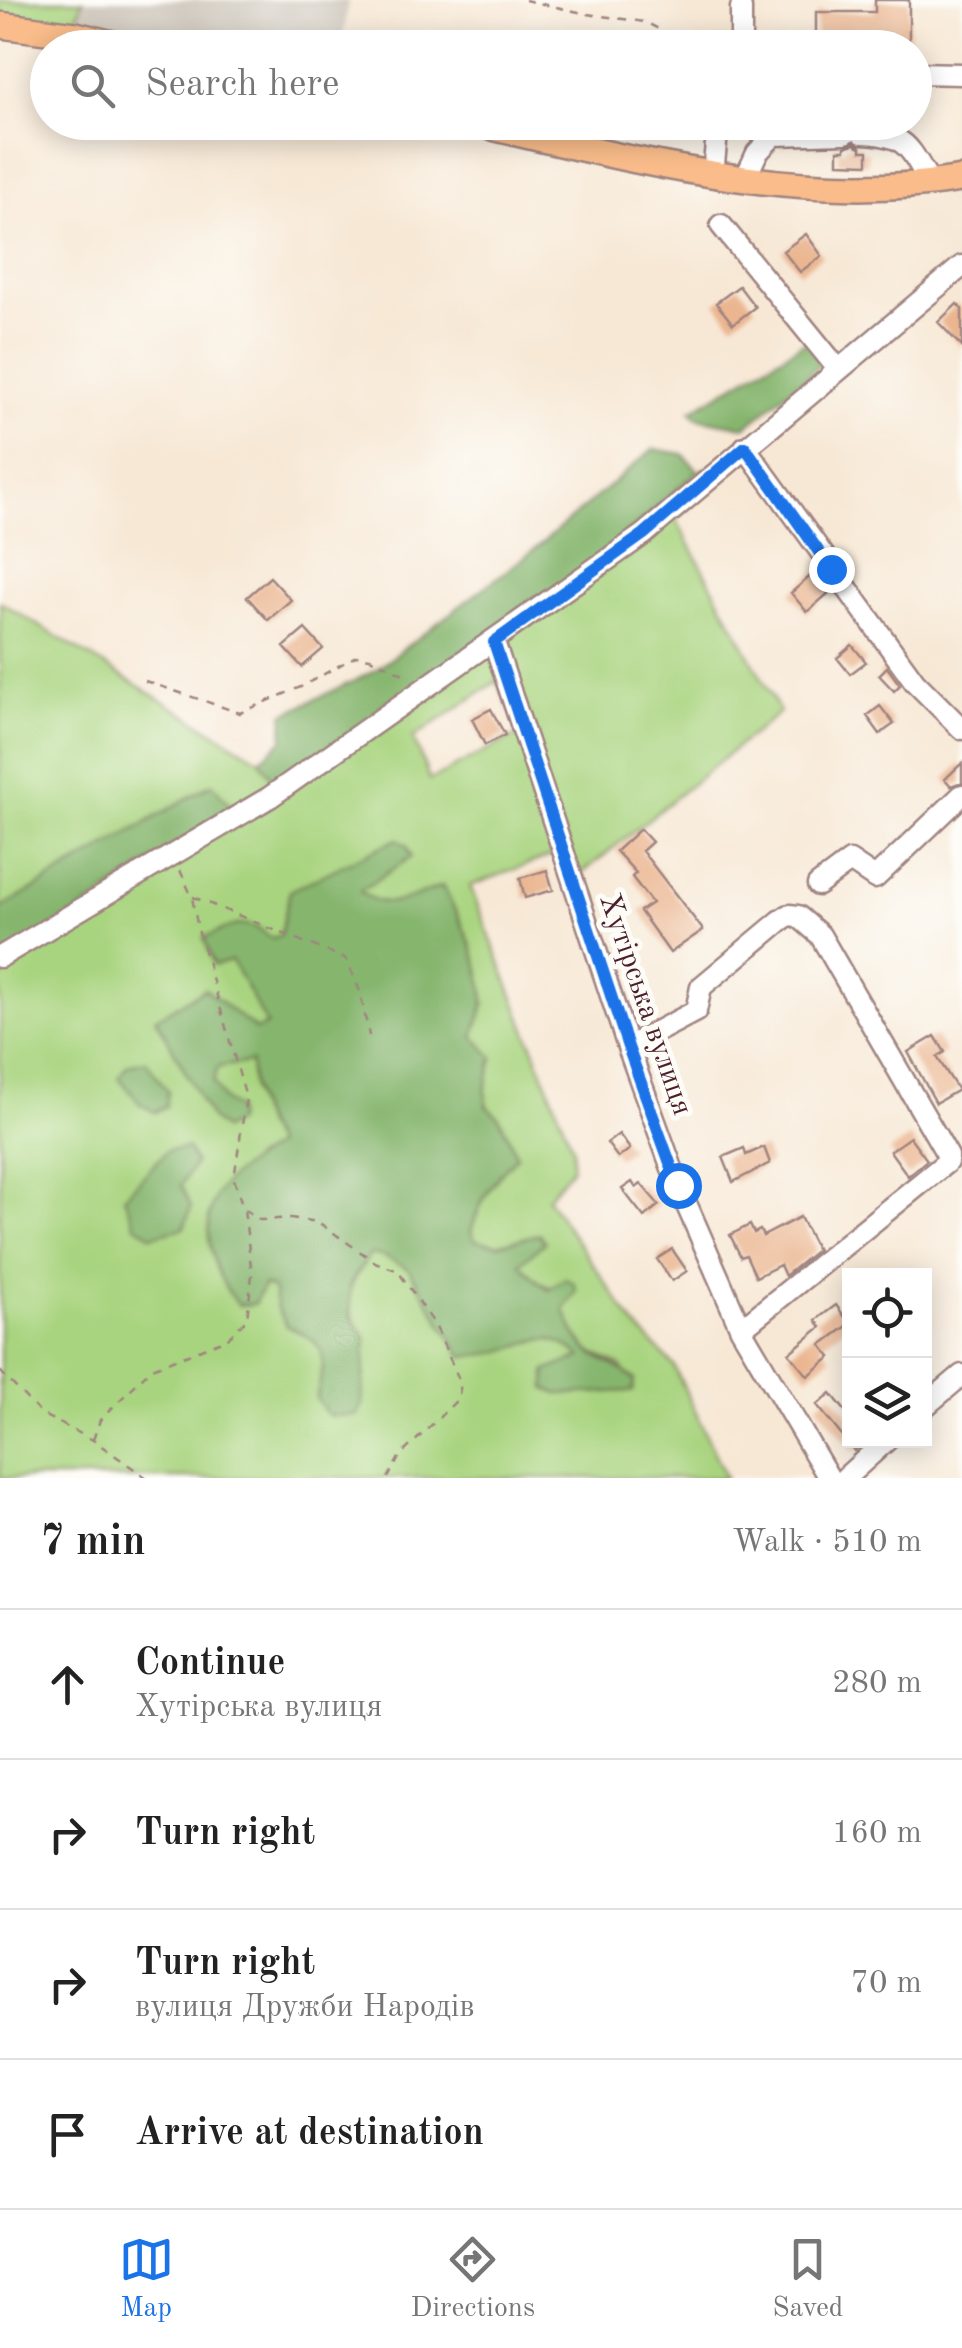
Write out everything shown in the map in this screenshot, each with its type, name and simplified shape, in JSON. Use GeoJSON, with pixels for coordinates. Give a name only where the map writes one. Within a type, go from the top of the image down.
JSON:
{"type":"FeatureCollection","features":[{"type":"Feature","properties":{"kind":"main road"},"geometry":{"type":"LineString","coordinates":[[0,25],[38,30]]}},
{"type":"Feature","properties":{"kind":"main road"},"geometry":{"type":"LineString","coordinates":[[551,140],[713,176],[856,189],[962,179]]}},
{"type":"Feature","properties":{"kind":"street"},"geometry":{"type":"LineString","coordinates":[[741,8],[741,30]]}},
{"type":"Feature","properties":{"kind":"street"},"geometry":{"type":"LineString","coordinates":[[932,73],[962,74]]}},
{"type":"Feature","properties":{"kind":"street"},"geometry":{"type":"LineString","coordinates":[[713,176],[716,140]]}},
{"type":"Feature","properties":{"kind":"street"},"geometry":{"type":"LineString","coordinates":[[746,179],[756,153],[769,140]]}},
{"type":"Feature","properties":{"kind":"street"},"geometry":{"type":"LineString","coordinates":[[900,140],[908,146],[931,184]]}},
{"type":"Feature","properties":{"kind":"street"},"geometry":{"type":"LineString","coordinates":[[721,225],[838,369]]}},
{"type":"Feature","properties":{"kind":"street"},"geometry":{"type":"LineString","coordinates":[[0,957],[270,798],[494,642],[644,534],[962,266]]}},
{"type":"Feature","properties":{"kind":"street"},"geometry":{"type":"LineString","coordinates":[[745,447],[915,682],[962,729]]}},
{"type":"Feature","properties":{"kind":"street","name":"Хутірська вулиця"},"geometry":{"type":"LineString","coordinates":[[494,642],[628,1047],[678,1185],[740,1330],[829,1478]]}},
{"type":"Feature","properties":{"kind":"street"},"geometry":{"type":"LineString","coordinates":[[818,886],[850,861],[876,878],[962,795]]}},
{"type":"Feature","properties":{"kind":"street"},"geometry":{"type":"LineString","coordinates":[[628,1047],[696,1011],[701,987],[780,920],[798,916],[820,935],[948,1156],[947,1162],[740,1330]]}},
{"type":"Feature","properties":{"kind":"street"},"geometry":{"type":"LineString","coordinates":[[932,1401],[962,1376]]}},
{"type":"Feature","properties":{"kind":"street"},"geometry":{"type":"LineString","coordinates":[[846,1478],[878,1448]]}},
{"type":"Feature","properties":{"kind":"path"},"geometry":{"type":"LineString","coordinates":[[525,0],[645,22],[660,30]]}},
{"type":"Feature","properties":{"kind":"path"},"geometry":{"type":"LineString","coordinates":[[145,682],[240,713],[302,686],[356,656],[370,658],[429,687]]}},
{"type":"Feature","properties":{"kind":"path"},"geometry":{"type":"LineString","coordinates":[[93,1440],[100,1420],[152,1368],[227,1338],[248,1319],[252,1275],[244,1208],[234,1179],[246,1098],[192,896],[173,855]]}},
{"type":"Feature","properties":{"kind":"path"},"geometry":{"type":"LineString","coordinates":[[192,896],[346,959],[360,991],[369,1036]]}},
{"type":"Feature","properties":{"kind":"path"},"geometry":{"type":"LineString","coordinates":[[244,1208],[260,1220],[290,1218],[318,1222],[375,1262],[398,1270],[435,1325],[461,1384],[458,1399],[400,1456],[388,1478]]}},
{"type":"Feature","properties":{"kind":"path"},"geometry":{"type":"LineString","coordinates":[[0,1372],[41,1414],[93,1440],[146,1478]]}},
{"type":"Feature","properties":{"kind":"shaded area"},"geometry":{"type":"Polygon","coordinates":[[[83,0],[348,0],[344,30],[73,30],[83,0]]]}},
{"type":"Feature","properties":{"kind":"green space"},"geometry":{"type":"Polygon","coordinates":[[[0,0],[83,0],[73,30],[0,26],[0,0]]]}},
{"type":"Feature","properties":{"kind":"green space"},"geometry":{"type":"Polygon","coordinates":[[[815,336],[831,356],[745,427],[697,418],[691,411],[815,336]]]}},
{"type":"Feature","properties":{"kind":"green space"},"geometry":{"type":"Polygon","coordinates":[[[653,449],[683,454],[698,471],[509,636],[283,794],[260,760],[283,740],[284,714],[373,672],[534,550],[653,449]]]}},
{"type":"Feature","properties":{"kind":"green space"},"geometry":{"type":"Polygon","coordinates":[[[741,458],[676,519],[780,712],[569,884],[558,853],[470,886],[573,1149],[572,1168],[547,1198],[634,1324],[674,1366],[726,1478],[0,1478],[0,963],[233,809],[211,784],[0,909],[0,602],[260,760],[283,794],[509,636],[698,471],[741,458]],[[497,681],[413,738],[430,780],[521,733],[497,681]],[[411,857],[232,961],[267,1024],[257,1030],[156,1017],[211,1119],[224,1100],[213,1082],[218,1066],[251,1061],[254,1095],[275,1146],[253,1159],[264,1285],[273,1288],[277,1308],[287,1326],[311,1339],[322,1353],[316,1398],[366,1339],[352,1315],[349,1296],[370,1254],[409,1269],[462,1356],[552,1340],[582,1357],[546,1389],[558,1394],[633,1390],[621,1366],[590,1352],[572,1330],[564,1308],[576,1292],[544,1284],[519,1263],[544,1242],[540,1234],[497,1245],[475,1240],[471,1232],[489,1190],[517,1155],[500,1119],[487,1106],[485,1091],[493,1058],[474,1037],[476,1020],[485,1004],[461,921],[442,886],[390,903],[359,891],[411,857]]]}},
{"type":"Feature","properties":{"kind":"green space"},"geometry":{"type":"Polygon","coordinates":[[[212,784],[233,809],[0,963],[0,909],[212,784]]]}},
{"type":"Feature","properties":{"kind":"green space"},"geometry":{"type":"Polygon","coordinates":[[[397,839],[407,846],[411,857],[360,891],[370,898],[390,902],[442,886],[469,940],[482,984],[484,1003],[474,1037],[493,1057],[485,1091],[487,1106],[500,1119],[517,1156],[488,1191],[471,1232],[475,1240],[497,1245],[539,1234],[545,1242],[520,1263],[549,1289],[566,1278],[575,1284],[576,1292],[564,1308],[574,1332],[591,1353],[635,1380],[633,1391],[558,1394],[546,1389],[546,1371],[581,1357],[551,1340],[462,1356],[409,1269],[370,1254],[350,1284],[350,1316],[366,1339],[362,1405],[357,1415],[329,1416],[316,1398],[323,1362],[318,1346],[287,1326],[277,1308],[273,1288],[264,1285],[254,1304],[238,1305],[214,1262],[209,1229],[216,1197],[236,1172],[275,1146],[257,1106],[251,1062],[218,1067],[213,1082],[224,1100],[237,1109],[236,1122],[223,1129],[211,1119],[156,1018],[205,989],[256,1030],[267,1025],[232,961],[214,965],[204,938],[239,925],[254,927],[271,938],[280,936],[290,891],[397,839]]]}},
{"type":"Feature","properties":{"kind":"green space"},"geometry":{"type":"Polygon","coordinates":[[[146,1061],[168,1092],[166,1107],[155,1112],[140,1104],[119,1077],[127,1065],[146,1061]]]}},
{"type":"Feature","properties":{"kind":"green space"},"geometry":{"type":"Polygon","coordinates":[[[187,1148],[195,1163],[181,1185],[191,1207],[184,1228],[152,1236],[135,1225],[124,1197],[167,1151],[187,1148]]]}},
{"type":"Feature","properties":{"kind":"building"},"geometry":{"type":"Polygon","coordinates":[[[875,0],[909,0],[909,30],[816,30],[816,12],[875,12],[875,0]]]}},
{"type":"Feature","properties":{"kind":"building"},"geometry":{"type":"Polygon","coordinates":[[[854,144],[861,151],[868,151],[868,164],[838,163],[838,150],[854,144]]]}},
{"type":"Feature","properties":{"kind":"building"},"geometry":{"type":"Polygon","coordinates":[[[806,234],[822,256],[800,272],[783,251],[806,234]]]}},
{"type":"Feature","properties":{"kind":"building"},"geometry":{"type":"Polygon","coordinates":[[[739,286],[755,307],[733,324],[716,303],[739,286]]]}},
{"type":"Feature","properties":{"kind":"building"},"geometry":{"type":"Polygon","coordinates":[[[957,304],[962,309],[962,347],[938,322],[957,304]]]}},
{"type":"Feature","properties":{"kind":"building"},"geometry":{"type":"Polygon","coordinates":[[[815,572],[831,591],[807,612],[791,593],[815,572]]]}},
{"type":"Feature","properties":{"kind":"building"},"geometry":{"type":"Polygon","coordinates":[[[270,577],[291,600],[268,620],[247,597],[270,577]]]}},
{"type":"Feature","properties":{"kind":"building"},"geometry":{"type":"Polygon","coordinates":[[[305,629],[323,649],[302,667],[284,647],[305,629]]]}},
{"type":"Feature","properties":{"kind":"building"},"geometry":{"type":"Polygon","coordinates":[[[852,645],[866,662],[850,674],[837,658],[852,645]]]}},
{"type":"Feature","properties":{"kind":"building"},"geometry":{"type":"Polygon","coordinates":[[[887,667],[900,685],[894,691],[879,675],[887,667]]]}},
{"type":"Feature","properties":{"kind":"building"},"geometry":{"type":"Polygon","coordinates":[[[880,706],[894,724],[880,734],[867,716],[880,706]]]}},
{"type":"Feature","properties":{"kind":"building"},"geometry":{"type":"Polygon","coordinates":[[[491,709],[505,735],[485,745],[472,719],[491,709]]]}},
{"type":"Feature","properties":{"kind":"building"},"geometry":{"type":"Polygon","coordinates":[[[962,763],[962,782],[951,786],[945,779],[962,763]]]}},
{"type":"Feature","properties":{"kind":"building"},"geometry":{"type":"Polygon","coordinates":[[[640,829],[652,842],[642,851],[703,930],[670,953],[640,911],[652,903],[632,877],[636,873],[616,851],[640,829]]]}},
{"type":"Feature","properties":{"kind":"building"},"geometry":{"type":"Polygon","coordinates":[[[547,870],[553,890],[525,898],[520,878],[547,870]]]}},
{"type":"Feature","properties":{"kind":"building"},"geometry":{"type":"Polygon","coordinates":[[[935,1036],[945,1052],[937,1057],[958,1090],[936,1103],[908,1052],[935,1036]]]}},
{"type":"Feature","properties":{"kind":"building"},"geometry":{"type":"Polygon","coordinates":[[[619,1134],[630,1149],[618,1158],[607,1143],[619,1134]]]}},
{"type":"Feature","properties":{"kind":"building"},"geometry":{"type":"Polygon","coordinates":[[[910,1137],[927,1160],[908,1176],[890,1151],[910,1137]]]}},
{"type":"Feature","properties":{"kind":"building"},"geometry":{"type":"Polygon","coordinates":[[[764,1147],[770,1163],[733,1182],[723,1157],[744,1148],[746,1155],[764,1147]]]}},
{"type":"Feature","properties":{"kind":"building"},"geometry":{"type":"Polygon","coordinates":[[[632,1182],[636,1188],[641,1184],[659,1205],[644,1217],[622,1189],[632,1182]]]}},
{"type":"Feature","properties":{"kind":"building"},"geometry":{"type":"Polygon","coordinates":[[[800,1217],[817,1250],[785,1276],[780,1265],[756,1277],[746,1255],[741,1257],[730,1235],[750,1225],[754,1233],[760,1230],[763,1236],[800,1217]]]}},
{"type":"Feature","properties":{"kind":"building"},"geometry":{"type":"Polygon","coordinates":[[[672,1249],[687,1271],[672,1281],[657,1259],[672,1249]]]}},
{"type":"Feature","properties":{"kind":"building"},"geometry":{"type":"Polygon","coordinates":[[[836,1305],[842,1313],[842,1330],[821,1345],[831,1357],[808,1376],[789,1353],[821,1327],[816,1320],[836,1305]]]}},
{"type":"Feature","properties":{"kind":"building"},"geometry":{"type":"Polygon","coordinates":[[[831,1393],[842,1407],[842,1436],[817,1405],[831,1393]]]}},
{"type":"Feature","properties":{"kind":"route"},"geometry":{"type":"LineString","coordinates":[[678,1185],[628,1047],[494,642],[644,534],[745,447],[831,569]]}}]}
